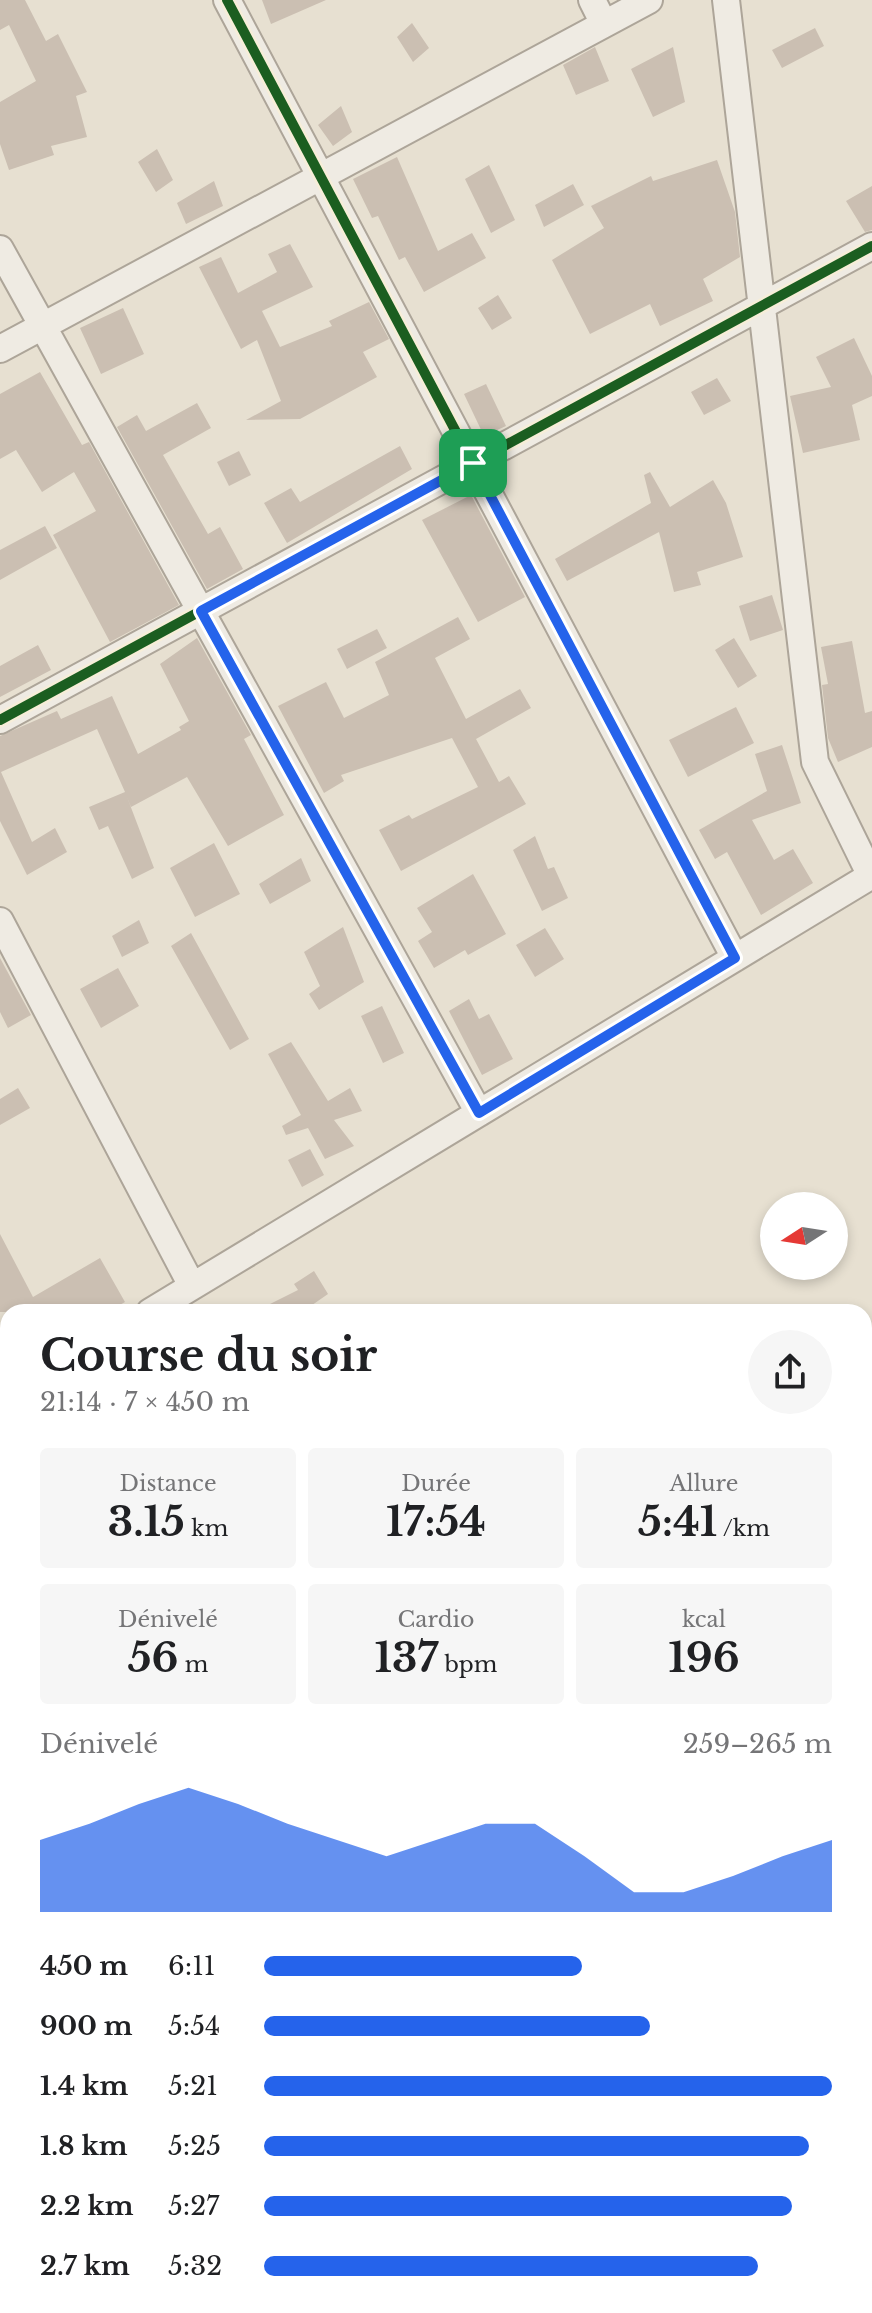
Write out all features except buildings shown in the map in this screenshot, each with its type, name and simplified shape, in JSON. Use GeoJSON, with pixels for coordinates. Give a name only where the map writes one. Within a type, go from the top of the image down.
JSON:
{"type":"FeatureCollection","features":[{"type":"Feature","properties":{"kind":"street"},"geometry":{"type":"LineString","coordinates":[[227,0],[735,958]]}},
{"type":"Feature","properties":{"kind":"street"},"geometry":{"type":"LineString","coordinates":[[592,0],[604,24]]}},
{"type":"Feature","properties":{"kind":"street"},"geometry":{"type":"LineString","coordinates":[[0,349],[649,0]]}},
{"type":"Feature","properties":{"kind":"street"},"geometry":{"type":"LineString","coordinates":[[163,1304],[871,875],[815,762],[726,0]]}},
{"type":"Feature","properties":{"kind":"street"},"geometry":{"type":"LineString","coordinates":[[0,720],[872,246]]}},
{"type":"Feature","properties":{"kind":"street"},"geometry":{"type":"LineString","coordinates":[[0,249],[479,1113]]}},
{"type":"Feature","properties":{"kind":"street"},"geometry":{"type":"LineString","coordinates":[[0,921],[192,1286]]}},
{"type":"Feature","properties":{"kind":"cycle path"},"geometry":{"type":"LineString","coordinates":[[227,0],[735,958]]}},
{"type":"Feature","properties":{"kind":"cycle path"},"geometry":{"type":"LineString","coordinates":[[0,720],[872,246]]}},
{"type":"Feature","properties":{"kind":"route"},"geometry":{"type":"LineString","coordinates":[[473,463],[735,958],[479,1113],[201,611],[473,463]]}}]}
